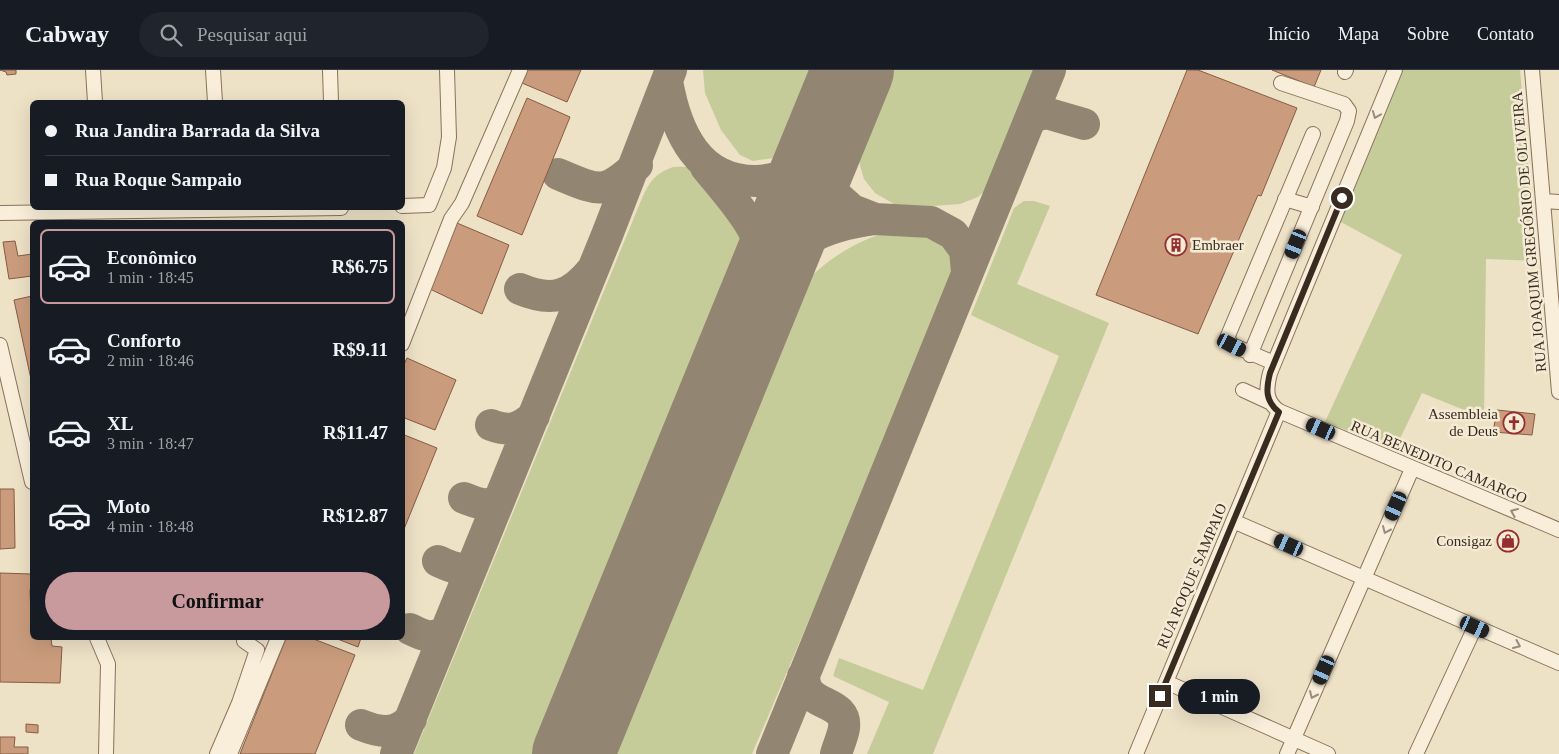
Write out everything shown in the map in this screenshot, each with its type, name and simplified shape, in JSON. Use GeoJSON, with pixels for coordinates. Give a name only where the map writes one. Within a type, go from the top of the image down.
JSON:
{"type":"FeatureCollection","features":[{"type":"Feature","properties":{"kind":"street"},"geometry":{"type":"LineString","coordinates":[[93,70],[95,100]]}},
{"type":"Feature","properties":{"kind":"street"},"geometry":{"type":"LineString","coordinates":[[214,70],[215,100]]}},
{"type":"Feature","properties":{"kind":"street"},"geometry":{"type":"LineString","coordinates":[[330,70],[331,100]]}},
{"type":"Feature","properties":{"kind":"street"},"geometry":{"type":"LineString","coordinates":[[405,206],[429,205],[444,168],[449,137],[447,70]]}},
{"type":"Feature","properties":{"kind":"street"},"geometry":{"type":"LineString","coordinates":[[405,336],[445,234],[462,203],[520,70]]}},
{"type":"Feature","properties":{"kind":"street"},"geometry":{"type":"LineString","coordinates":[[1274,407],[1266,388],[1274,363],[1395,70]]}},
{"type":"Feature","properties":{"kind":"street","name":"RUA JOAQUIM GREGÓRIO DE OLIVEIRA"},"geometry":{"type":"LineString","coordinates":[[1532,70],[1559,392]]}},
{"type":"Feature","properties":{"kind":"street"},"geometry":{"type":"LineString","coordinates":[[1250,355],[1348,121],[1349,111],[1344,104],[1281,83]]}},
{"type":"Feature","properties":{"kind":"street"},"geometry":{"type":"LineString","coordinates":[[1274,363],[1250,355],[1232,345],[1227,338],[1313,134]]}},
{"type":"Feature","properties":{"kind":"street"},"geometry":{"type":"LineString","coordinates":[[1285,199],[1312,207]]}},
{"type":"Feature","properties":{"kind":"street"},"geometry":{"type":"LineString","coordinates":[[1544,201],[1559,202]]}},
{"type":"Feature","properties":{"kind":"street"},"geometry":{"type":"LineString","coordinates":[[0,213],[101,210],[221,213],[289,210]]}},
{"type":"Feature","properties":{"kind":"street"},"geometry":{"type":"LineString","coordinates":[[0,347],[30,474]]}},
{"type":"Feature","properties":{"kind":"street","name":"RUA BENEDITO CAMARGO"},"geometry":{"type":"LineString","coordinates":[[1242,390],[1274,407],[1412,469],[1559,530]]}},
{"type":"Feature","properties":{"kind":"street","name":"RUA ROQUE SAMPAIO"},"geometry":{"type":"LineString","coordinates":[[1136,754],[1233,521],[1274,407]]}},
{"type":"Feature","properties":{"kind":"street"},"geometry":{"type":"LineString","coordinates":[[1287,754],[1412,469]]}},
{"type":"Feature","properties":{"kind":"street"},"geometry":{"type":"LineString","coordinates":[[1233,521],[1559,664]]}},
{"type":"Feature","properties":{"kind":"street"},"geometry":{"type":"LineString","coordinates":[[1416,754],[1475,627]]}},
{"type":"Feature","properties":{"kind":"street"},"geometry":{"type":"LineString","coordinates":[[98,640],[108,664],[106,754]]}},
{"type":"Feature","properties":{"kind":"street"},"geometry":{"type":"LineString","coordinates":[[217,754],[239,703],[257,650],[244,640]]}},
{"type":"Feature","properties":{"kind":"street"},"geometry":{"type":"LineString","coordinates":[[230,754],[277,640]]}},
{"type":"Feature","properties":{"kind":"street"},"geometry":{"type":"LineString","coordinates":[[1166,682],[1328,754]]}},
{"type":"Feature","properties":{"kind":"green space"},"geometry":{"type":"Polygon","coordinates":[[[703,70],[830,70],[804,132],[793,148],[773,158],[753,161],[740,155],[721,130],[705,93],[703,70]]]}},
{"type":"Feature","properties":{"kind":"green space"},"geometry":{"type":"Polygon","coordinates":[[[887,70],[1039,70],[998,171],[990,186],[978,197],[960,204],[918,207],[894,204],[875,193],[864,179],[855,148],[887,70]]]}},
{"type":"Feature","properties":{"kind":"green space"},"geometry":{"type":"Polygon","coordinates":[[[1402,70],[1520,70],[1536,261],[1486,259],[1484,418],[1422,393],[1395,449],[1325,422],[1402,255],[1339,221],[1402,70]]]}},
{"type":"Feature","properties":{"kind":"green space"},"geometry":{"type":"Polygon","coordinates":[[[673,167],[688,167],[699,173],[725,201],[746,234],[748,242],[747,261],[742,280],[549,754],[414,754],[640,203],[652,180],[660,173],[673,167]]]}},
{"type":"Feature","properties":{"kind":"green space"},"geometry":{"type":"Polygon","coordinates":[[[1024,201],[1034,201],[1050,206],[1017,284],[1109,323],[933,754],[867,754],[889,702],[833,676],[839,658],[923,690],[1059,356],[971,315],[1014,208],[1024,201]]]}},
{"type":"Feature","properties":{"kind":"green space"},"geometry":{"type":"Polygon","coordinates":[[[904,228],[934,233],[949,242],[957,258],[958,270],[752,754],[609,754],[789,305],[810,277],[824,265],[854,245],[887,232],[904,228]]]}},
{"type":"Feature","properties":{"kind":"building"},"geometry":{"type":"Polygon","coordinates":[[[0,70],[16,70],[16,74],[7,75],[6,72],[0,70]]]}},
{"type":"Feature","properties":{"kind":"building"},"geometry":{"type":"Polygon","coordinates":[[[527,70],[581,70],[567,102],[522,83],[527,70]]]}},
{"type":"Feature","properties":{"kind":"building","name":"Embraer"},"geometry":{"type":"Polygon","coordinates":[[[1187,70],[1198,70],[1297,108],[1261,196],[1258,195],[1198,334],[1096,295],[1187,70]]]}},
{"type":"Feature","properties":{"kind":"building"},"geometry":{"type":"Polygon","coordinates":[[[1272,70],[1321,70],[1314,87],[1272,70]]]}},
{"type":"Feature","properties":{"kind":"building"},"geometry":{"type":"Polygon","coordinates":[[[527,98],[570,117],[522,235],[477,216],[527,98]]]}},
{"type":"Feature","properties":{"kind":"building"},"geometry":{"type":"Polygon","coordinates":[[[457,223],[509,245],[482,314],[430,289],[457,223]]]}},
{"type":"Feature","properties":{"kind":"building"},"geometry":{"type":"Polygon","coordinates":[[[15,241],[18,256],[30,254],[30,276],[9,279],[3,242],[15,241]]]}},
{"type":"Feature","properties":{"kind":"building"},"geometry":{"type":"Polygon","coordinates":[[[30,296],[30,375],[14,300],[30,296]]]}},
{"type":"Feature","properties":{"kind":"building"},"geometry":{"type":"Polygon","coordinates":[[[407,358],[456,380],[435,430],[405,418],[405,362],[407,358]]]}},
{"type":"Feature","properties":{"kind":"building","name":"Assembleia de Deus"},"geometry":{"type":"Polygon","coordinates":[[[1497,410],[1535,414],[1532,435],[1493,432],[1497,410]]]}},
{"type":"Feature","properties":{"kind":"building"},"geometry":{"type":"Polygon","coordinates":[[[405,435],[437,448],[405,527],[405,435]]]}},
{"type":"Feature","properties":{"kind":"building"},"geometry":{"type":"Polygon","coordinates":[[[0,489],[14,489],[15,548],[0,549],[0,489]]]}},
{"type":"Feature","properties":{"kind":"building"},"geometry":{"type":"Polygon","coordinates":[[[0,573],[30,574],[30,640],[51,640],[52,646],[62,647],[60,683],[0,682],[0,573]]]}},
{"type":"Feature","properties":{"kind":"building"},"geometry":{"type":"Polygon","coordinates":[[[285,640],[316,640],[355,655],[315,754],[240,754],[285,640]]]}},
{"type":"Feature","properties":{"kind":"building"},"geometry":{"type":"Polygon","coordinates":[[[340,640],[360,640],[358,647],[340,640]]]}},
{"type":"Feature","properties":{"kind":"building"},"geometry":{"type":"Polygon","coordinates":[[[26,724],[38,725],[38,733],[26,732],[26,724]]]}},
{"type":"Feature","properties":{"kind":"building"},"geometry":{"type":"Polygon","coordinates":[[[0,737],[15,737],[14,747],[28,747],[28,754],[0,754],[0,737]]]}},
{"type":"Feature","properties":{"kind":"taxiway"},"geometry":{"type":"LineString","coordinates":[[396,754],[607,235],[671,70]]}},
{"type":"Feature","properties":{"kind":"taxiway"},"geometry":{"type":"LineString","coordinates":[[772,754],[1050,70]]}},
{"type":"Feature","properties":{"kind":"taxiway"},"geometry":{"type":"LineString","coordinates":[[667,81],[677,118],[693,150],[705,163],[719,173],[737,179],[769,180],[796,170],[817,147],[837,109],[821,155],[825,175],[833,193],[852,210],[875,219],[931,222],[953,234],[965,250],[967,272]]}},
{"type":"Feature","properties":{"kind":"taxiway"},"geometry":{"type":"LineString","coordinates":[[1031,117],[1046,113],[1084,124]]}},
{"type":"Feature","properties":{"kind":"taxiway"},"geometry":{"type":"LineString","coordinates":[[558,174],[583,184],[600,188],[616,182],[637,165]]}},
{"type":"Feature","properties":{"kind":"taxiway"},"geometry":{"type":"LineString","coordinates":[[706,167],[736,204],[755,234],[762,254],[763,290],[786,259],[809,239],[838,226],[875,219]]}},
{"type":"Feature","properties":{"kind":"taxiway"},"geometry":{"type":"LineString","coordinates":[[520,289],[542,296],[561,294],[577,285],[593,269]]}},
{"type":"Feature","properties":{"kind":"taxiway"},"geometry":{"type":"LineString","coordinates":[[491,425],[509,429],[514,428],[524,424],[534,416]]}},
{"type":"Feature","properties":{"kind":"taxiway"},"geometry":{"type":"LineString","coordinates":[[464,498],[487,504],[500,498]]}},
{"type":"Feature","properties":{"kind":"taxiway"},"geometry":{"type":"LineString","coordinates":[[438,561],[451,567],[464,568],[473,565]]}},
{"type":"Feature","properties":{"kind":"taxiway"},"geometry":{"type":"LineString","coordinates":[[410,629],[428,636],[441,634],[446,631]]}},
{"type":"Feature","properties":{"kind":"taxiway"},"geometry":{"type":"LineString","coordinates":[[803,676],[808,691],[837,710],[844,720],[844,728],[836,754]]}},
{"type":"Feature","properties":{"kind":"taxiway"},"geometry":{"type":"LineString","coordinates":[[361,725],[375,730],[388,731],[399,728],[411,719]]}},
{"type":"Feature","properties":{"kind":"runway"},"geometry":{"type":"LineString","coordinates":[[573,754],[853,70]]}},
{"type":"Feature","properties":{"kind":"place","name":"Embraer"},"geometry":{"type":"Point","coordinates":[1176,245]}},
{"type":"Feature","properties":{"kind":"place","name":"Assembleia de Deus"},"geometry":{"type":"Point","coordinates":[1514,423]}},
{"type":"Feature","properties":{"kind":"place","name":"Consigaz"},"geometry":{"type":"Point","coordinates":[1508,541]}},
{"type":"Feature","properties":{"kind":"route"},"geometry":{"type":"LineString","coordinates":[[1160,696],[1279,412],[1269,402],[1266,388],[1270,373],[1342,198]]}}]}
